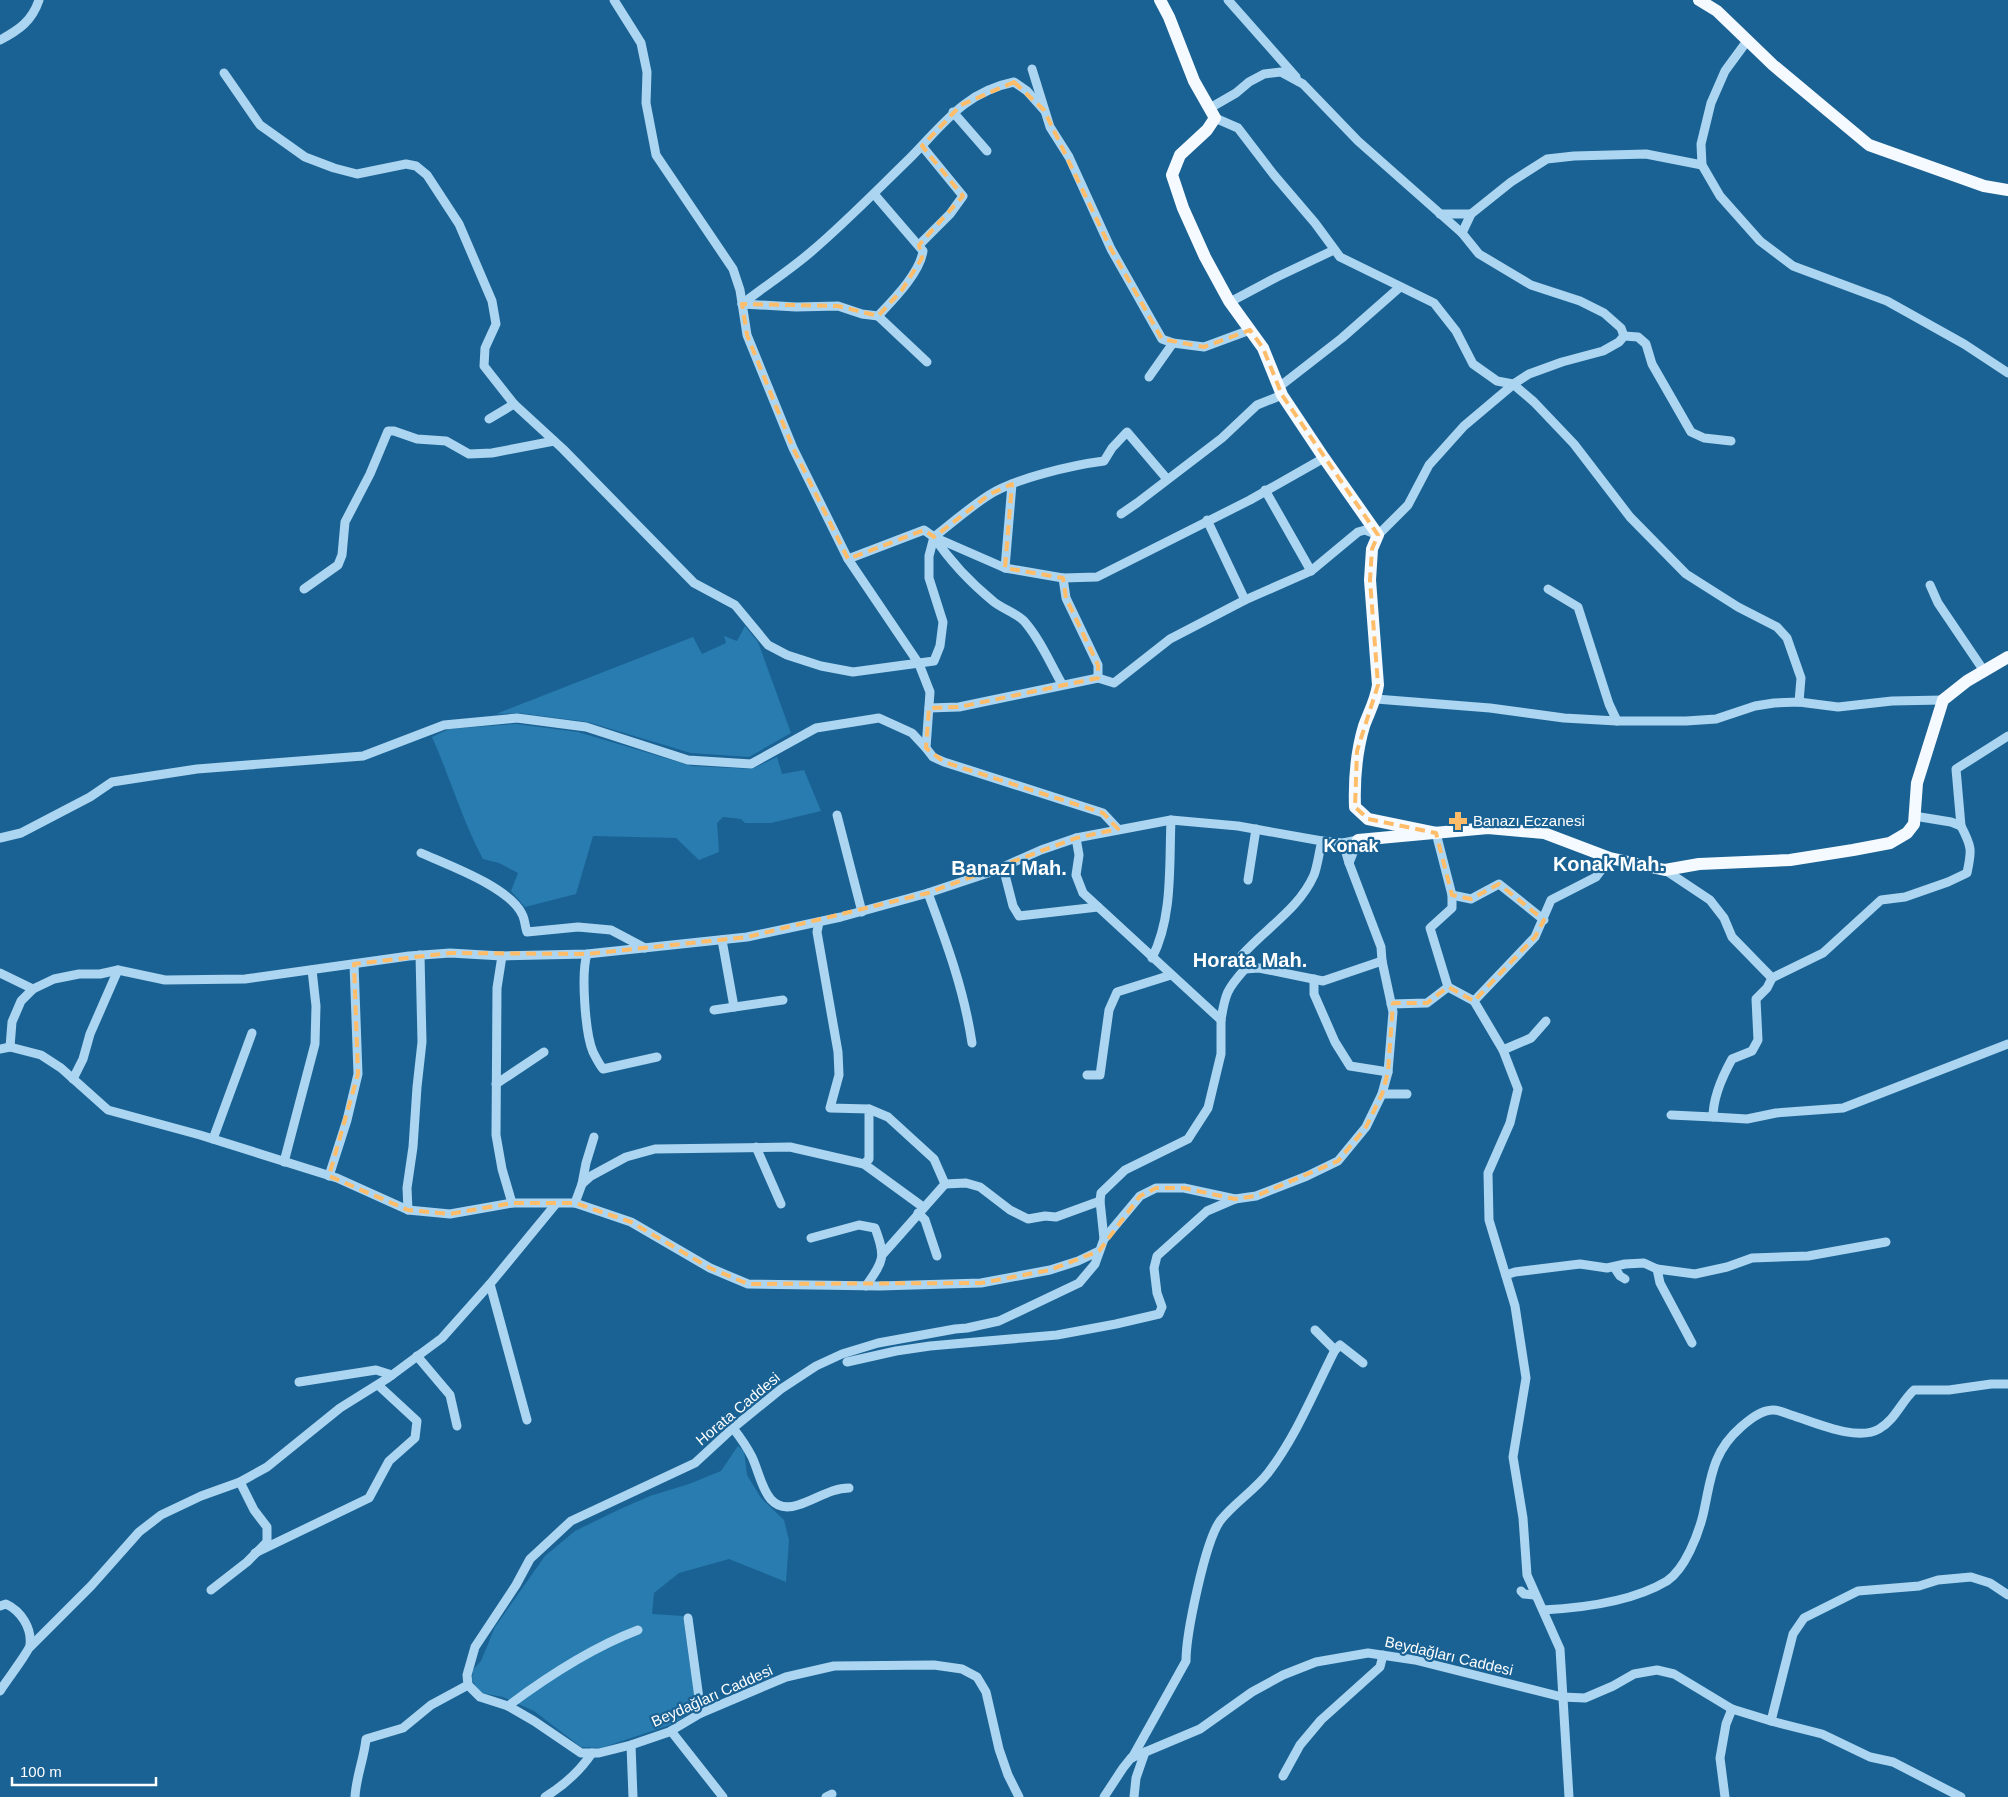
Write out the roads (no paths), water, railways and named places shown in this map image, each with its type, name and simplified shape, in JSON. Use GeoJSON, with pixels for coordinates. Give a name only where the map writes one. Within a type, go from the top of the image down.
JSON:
{"type":"FeatureCollection","features":[{"type":"Feature","properties":{"kind":"main road"},"geometry":{"type":"LineString","coordinates":[[1160,0],[1169,17],[1194,81],[1213,113],[1207,130],[1180,155],[1172,176],[1183,208],[1205,258],[1230,302],[1263,348],[1280,391],[1378,535],[1372,549],[1370,580],[1378,685],[1376,699],[1365,723],[1357,751],[1354,780],[1355,807],[1368,819],[1436,833]]}},
{"type":"Feature","properties":{"kind":"main road"},"geometry":{"type":"LineString","coordinates":[[1699,0],[1717,11],[1747,41],[1868,145],[1984,186],[2008,190]]}},
{"type":"Feature","properties":{"kind":"main road"},"geometry":{"type":"LineString","coordinates":[[1358,840],[1488,828],[1544,833],[1610,858],[1665,870],[1699,864],[1790,860],[1890,843],[1907,833],[1914,824],[1917,783],[1943,700],[1984,671],[2008,657]]}},
{"type":"Feature","properties":{"kind":"street"},"geometry":{"type":"LineString","coordinates":[[0,40],[21,29],[30,19],[39,0]]}},
{"type":"Feature","properties":{"kind":"street"},"geometry":{"type":"LineString","coordinates":[[614,0],[641,43],[647,72],[646,103],[656,155],[733,269],[740,290],[747,335],[793,448],[848,559],[920,664],[930,692],[926,748]]}},
{"type":"Feature","properties":{"kind":"street"},"geometry":{"type":"LineString","coordinates":[[1228,0],[1301,83],[1358,141],[1462,233],[1479,254],[1531,285],[1580,301],[1604,312],[1621,328],[1624,336]]}},
{"type":"Feature","properties":{"kind":"street"},"geometry":{"type":"LineString","coordinates":[[1747,41],[1725,71],[1711,103],[1701,144],[1702,165],[1720,196],[1760,241],[1793,266],[1887,301],[1964,344],[2008,373]]}},
{"type":"Feature","properties":{"kind":"street"},"geometry":{"type":"LineString","coordinates":[[1032,69],[1050,126],[1069,157],[1111,249],[1162,339],[1173,343],[1204,347],[1250,330]]}},
{"type":"Feature","properties":{"kind":"street"},"geometry":{"type":"LineString","coordinates":[[1301,83],[1281,72],[1264,74],[1249,82],[1213,113],[1238,128],[1274,175],[1316,223],[1340,257],[1434,303],[1456,331],[1473,364],[1497,381],[1513,384],[1534,402],[1574,444],[1630,517],[1686,574],[1738,608],[1777,627],[1787,638],[1801,678],[1799,702]]}},
{"type":"Feature","properties":{"kind":"street"},"geometry":{"type":"LineString","coordinates":[[224,73],[260,125],[305,157],[357,174],[406,164],[416,166],[428,175],[458,224],[492,301],[496,324],[485,348],[484,366],[514,404],[554,441],[694,583],[735,606],[768,645],[787,655],[821,666],[853,672],[934,661],[940,646],[943,622],[929,578],[929,556],[934,537],[990,494],[1012,484],[1083,464],[1104,462],[1112,448],[1127,432],[1167,479]]}},
{"type":"Feature","properties":{"kind":"street"},"geometry":{"type":"LineString","coordinates":[[742,304],[812,252],[874,194],[961,105],[1002,84],[1014,82],[1027,91],[1044,110]]}},
{"type":"Feature","properties":{"kind":"street"},"geometry":{"type":"LineString","coordinates":[[953,112],[987,151]]}},
{"type":"Feature","properties":{"kind":"street"},"geometry":{"type":"LineString","coordinates":[[919,245],[950,214],[963,196],[922,146]]}},
{"type":"Feature","properties":{"kind":"street"},"geometry":{"type":"LineString","coordinates":[[1462,233],[1471,214],[1511,182],[1547,159],[1574,156],[1646,154],[1702,165]]}},
{"type":"Feature","properties":{"kind":"street"},"geometry":{"type":"LineString","coordinates":[[874,194],[923,251],[922,258],[902,290],[878,316]]}},
{"type":"Feature","properties":{"kind":"street"},"geometry":{"type":"LineString","coordinates":[[1440,214],[1471,214]]}},
{"type":"Feature","properties":{"kind":"street"},"geometry":{"type":"LineString","coordinates":[[1230,302],[1334,250]]}},
{"type":"Feature","properties":{"kind":"street"},"geometry":{"type":"LineString","coordinates":[[1121,514],[1222,438],[1257,405],[1280,391],[1400,287]]}},
{"type":"Feature","properties":{"kind":"street"},"geometry":{"type":"LineString","coordinates":[[742,304],[796,307],[838,306],[862,314],[878,316],[927,362]]}},
{"type":"Feature","properties":{"kind":"street"},"geometry":{"type":"LineString","coordinates":[[929,708],[959,707],[1098,678],[1114,683],[1170,638],[1245,600],[1311,571],[1358,532],[1365,530],[1378,535],[1408,505],[1429,465],[1464,426],[1513,384],[1529,374],[1545,368],[1603,351],[1619,342],[1624,336]]}},
{"type":"Feature","properties":{"kind":"street"},"geometry":{"type":"LineString","coordinates":[[1624,336],[1638,338],[1646,344],[1652,364],[1691,432],[1704,438],[1731,441]]}},
{"type":"Feature","properties":{"kind":"street"},"geometry":{"type":"LineString","coordinates":[[1149,377],[1173,343]]}},
{"type":"Feature","properties":{"kind":"street"},"geometry":{"type":"LineString","coordinates":[[489,418],[514,404]]}},
{"type":"Feature","properties":{"kind":"street"},"geometry":{"type":"LineString","coordinates":[[304,589],[338,565],[342,555],[345,522],[370,474],[388,431],[394,431],[417,439],[446,441],[469,454],[492,453],[554,441]]}},
{"type":"Feature","properties":{"kind":"street"},"geometry":{"type":"LineString","coordinates":[[848,559],[924,530],[934,537],[1005,568],[1063,578],[1097,578],[1324,458]]}},
{"type":"Feature","properties":{"kind":"street"},"geometry":{"type":"LineString","coordinates":[[1005,568],[1012,484]]}},
{"type":"Feature","properties":{"kind":"street"},"geometry":{"type":"LineString","coordinates":[[1265,490],[1311,571]]}},
{"type":"Feature","properties":{"kind":"street"},"geometry":{"type":"LineString","coordinates":[[1207,520],[1245,600]]}},
{"type":"Feature","properties":{"kind":"street"},"geometry":{"type":"LineString","coordinates":[[934,537],[944,553],[978,588],[996,603],[1022,620],[1034,636],[1062,684]]}},
{"type":"Feature","properties":{"kind":"street"},"geometry":{"type":"LineString","coordinates":[[1063,578],[1066,598],[1098,665],[1098,678]]}},
{"type":"Feature","properties":{"kind":"street"},"geometry":{"type":"LineString","coordinates":[[1930,585],[1938,603],[1984,671]]}},
{"type":"Feature","properties":{"kind":"street"},"geometry":{"type":"LineString","coordinates":[[1548,589],[1578,607],[1609,704],[1617,721]]}},
{"type":"Feature","properties":{"kind":"street"},"geometry":{"type":"LineString","coordinates":[[1376,699],[1490,708],[1564,718],[1686,722],[1716,719],[1755,706],[1774,703],[1799,702],[1838,707],[1892,701],[1943,700]]}},
{"type":"Feature","properties":{"kind":"street"},"geometry":{"type":"LineString","coordinates":[[0,838],[21,833],[90,797],[112,782],[197,769],[363,756],[444,726],[517,718],[586,727],[688,760],[752,764],[816,728],[879,718],[912,733],[933,757],[1103,813],[1118,829]]}},
{"type":"Feature","properties":{"kind":"street"},"geometry":{"type":"LineString","coordinates":[[1713,1117],[1713,1105],[1732,1059],[1752,1051],[1758,1040],[1756,999],[1767,988],[1772,978],[1822,953],[1881,900],[1905,897],[1948,882],[1966,873],[1972,852],[1969,840],[1961,826],[1956,769],[2008,736]]}},
{"type":"Feature","properties":{"kind":"street"},"geometry":{"type":"LineString","coordinates":[[837,815],[862,912]]}},
{"type":"Feature","properties":{"kind":"street"},"geometry":{"type":"LineString","coordinates":[[1914,816],[1951,822],[1961,826]]}},
{"type":"Feature","properties":{"kind":"street"},"geometry":{"type":"LineString","coordinates":[[1152,958],[1161,941],[1168,898],[1171,820]]}},
{"type":"Feature","properties":{"kind":"street"},"geometry":{"type":"LineString","coordinates":[[10,1047],[12,1022],[21,1001],[34,989],[54,979],[79,974],[100,974],[118,970],[165,980],[245,979],[420,955],[450,953],[502,956],[587,954],[747,938],[862,912],[928,893],[1003,867],[1041,850],[1076,838],[1171,820],[1238,826],[1322,841],[1343,843],[1358,840]]}},
{"type":"Feature","properties":{"kind":"street"},"geometry":{"type":"LineString","coordinates":[[1248,880],[1256,829]]}},
{"type":"Feature","properties":{"kind":"street"},"geometry":{"type":"LineString","coordinates":[[1436,833],[1452,895],[1452,908],[1430,928],[1448,987],[1474,1001],[1503,1050],[1518,1089],[1510,1123],[1488,1173],[1489,1220],[1515,1306],[1526,1378],[1513,1457],[1523,1518],[1527,1575],[1560,1649],[1570,1797]]}},
{"type":"Feature","properties":{"kind":"street"},"geometry":{"type":"LineString","coordinates":[[1076,838],[1079,855],[1076,875],[1083,893],[1221,1020]]}},
{"type":"Feature","properties":{"kind":"street"},"geometry":{"type":"LineString","coordinates":[[1349,863],[1358,840]]}},
{"type":"Feature","properties":{"kind":"street"},"geometry":{"type":"LineString","coordinates":[[1246,969],[1242,955],[1254,941],[1294,905],[1314,875],[1322,841]]}},
{"type":"Feature","properties":{"kind":"street"},"geometry":{"type":"LineString","coordinates":[[847,1362],[896,1351],[930,1346],[1057,1335],[1159,1314],[1162,1307],[1157,1293],[1154,1268],[1157,1256],[1207,1211],[1235,1199],[1256,1196],[1307,1176],[1338,1161],[1366,1127],[1382,1094],[1388,1072],[1393,1012],[1382,961],[1381,947],[1343,843]]}},
{"type":"Feature","properties":{"kind":"street"},"geometry":{"type":"LineString","coordinates":[[421,853],[506,894],[522,913],[527,932],[578,927],[611,930],[645,948]]}},
{"type":"Feature","properties":{"kind":"street"},"geometry":{"type":"LineString","coordinates":[[1474,1001],[1535,937],[1544,920],[1551,900],[1596,877],[1610,858]]}},
{"type":"Feature","properties":{"kind":"street"},"geometry":{"type":"LineString","coordinates":[[1003,867],[1013,906],[1019,916],[1098,907]]}},
{"type":"Feature","properties":{"kind":"street"},"geometry":{"type":"LineString","coordinates":[[1665,870],[1710,900],[1724,918],[1732,937],[1772,978]]}},
{"type":"Feature","properties":{"kind":"street"},"geometry":{"type":"LineString","coordinates":[[1452,895],[1471,899],[1499,884],[1544,920]]}},
{"type":"Feature","properties":{"kind":"street"},"geometry":{"type":"LineString","coordinates":[[928,893],[948,944],[966,1006],[972,1043]]}},
{"type":"Feature","properties":{"kind":"street"},"geometry":{"type":"LineString","coordinates":[[819,922],[817,932],[838,1052],[839,1074],[830,1108],[868,1109],[888,1116],[934,1159],[945,1184]]}},
{"type":"Feature","properties":{"kind":"street"},"geometry":{"type":"LineString","coordinates":[[722,940],[734,1007]]}},
{"type":"Feature","properties":{"kind":"street"},"geometry":{"type":"LineString","coordinates":[[587,954],[584,964],[587,1024],[592,1051],[602,1070],[657,1057]]}},
{"type":"Feature","properties":{"kind":"street"},"geometry":{"type":"LineString","coordinates":[[408,1210],[407,1188],[413,1147],[422,1042],[420,955]]}},
{"type":"Feature","properties":{"kind":"street"},"geometry":{"type":"LineString","coordinates":[[502,956],[497,988],[496,1135],[502,1169],[512,1203]]}},
{"type":"Feature","properties":{"kind":"street"},"geometry":{"type":"LineString","coordinates":[[1104,1239],[1100,1201],[1101,1193],[1125,1170],[1188,1139],[1208,1108],[1221,1054],[1221,1020],[1225,997],[1230,985],[1246,969],[1260,968],[1323,981],[1382,961]]}},
{"type":"Feature","properties":{"kind":"street"},"geometry":{"type":"LineString","coordinates":[[329,1176],[348,1120],[358,1074],[354,964]]}},
{"type":"Feature","properties":{"kind":"street"},"geometry":{"type":"LineString","coordinates":[[73,1078],[83,1059],[90,1034],[118,970]]}},
{"type":"Feature","properties":{"kind":"street"},"geometry":{"type":"LineString","coordinates":[[284,1162],[296,1123],[315,1044],[316,1006],[312,970]]}},
{"type":"Feature","properties":{"kind":"street"},"geometry":{"type":"LineString","coordinates":[[0,972],[34,989]]}},
{"type":"Feature","properties":{"kind":"street"},"geometry":{"type":"LineString","coordinates":[[1087,1075],[1100,1075],[1109,1010],[1117,992],[1170,975]]}},
{"type":"Feature","properties":{"kind":"street"},"geometry":{"type":"LineString","coordinates":[[1314,980],[1314,994],[1335,1042],[1350,1066],[1388,1072]]}},
{"type":"Feature","properties":{"kind":"street"},"geometry":{"type":"LineString","coordinates":[[1391,1004],[1427,1003],[1448,987]]}},
{"type":"Feature","properties":{"kind":"street"},"geometry":{"type":"LineString","coordinates":[[714,1010],[783,1000]]}},
{"type":"Feature","properties":{"kind":"street"},"geometry":{"type":"LineString","coordinates":[[1503,1050],[1531,1038],[1546,1021]]}},
{"type":"Feature","properties":{"kind":"street"},"geometry":{"type":"LineString","coordinates":[[214,1139],[252,1033]]}},
{"type":"Feature","properties":{"kind":"street"},"geometry":{"type":"LineString","coordinates":[[1670,1115],[1747,1119],[1776,1113],[1843,1108],[2008,1044]]}},
{"type":"Feature","properties":{"kind":"street"},"geometry":{"type":"LineString","coordinates":[[0,1049],[10,1047],[40,1055],[73,1078],[108,1110],[214,1139],[329,1176],[408,1210],[450,1214],[512,1203],[555,1205],[575,1203],[631,1222],[710,1268],[748,1284],[866,1286],[981,1283],[1050,1270],[1078,1261],[1099,1251]]}},
{"type":"Feature","properties":{"kind":"street"},"geometry":{"type":"LineString","coordinates":[[496,1084],[544,1052]]}},
{"type":"Feature","properties":{"kind":"street"},"geometry":{"type":"LineString","coordinates":[[1382,1094],[1406,1094]]}},
{"type":"Feature","properties":{"kind":"street"},"geometry":{"type":"LineString","coordinates":[[864,1164],[869,1159],[868,1109]]}},
{"type":"Feature","properties":{"kind":"street"},"geometry":{"type":"LineString","coordinates":[[575,1203],[582,1184],[594,1136]]}},
{"type":"Feature","properties":{"kind":"street"},"geometry":{"type":"LineString","coordinates":[[756,1147],[781,1204]]}},
{"type":"Feature","properties":{"kind":"street"},"geometry":{"type":"LineString","coordinates":[[582,1184],[591,1176],[626,1157],[655,1149],[790,1147],[864,1164],[921,1210],[938,1256]]}},
{"type":"Feature","properties":{"kind":"street"},"geometry":{"type":"LineString","coordinates":[[882,1254],[945,1184],[966,1183],[980,1187],[1010,1210],[1028,1218],[1056,1217],[1100,1201]]}},
{"type":"Feature","properties":{"kind":"street"},"geometry":{"type":"LineString","coordinates":[[1104,1239],[1140,1196],[1156,1188],[1184,1188],[1235,1199]]}},
{"type":"Feature","properties":{"kind":"street"},"geometry":{"type":"LineString","coordinates":[[0,1691],[30,1647],[91,1586],[139,1532],[161,1515],[201,1496],[240,1482],[267,1466],[340,1408],[378,1385],[442,1338],[490,1284],[555,1205]]}},
{"type":"Feature","properties":{"kind":"street"},"geometry":{"type":"LineString","coordinates":[[811,1238],[859,1225],[875,1228],[882,1247],[882,1254],[880,1266],[866,1286]]}},
{"type":"Feature","properties":{"kind":"street","name":"Horata Caddesi"},"geometry":{"type":"LineString","coordinates":[[468,1685],[467,1675],[475,1648],[516,1585],[530,1559],[571,1521],[695,1463],[733,1428],[781,1389],[816,1366],[842,1354],[878,1343],[999,1321],[1042,1302],[1079,1282],[1095,1264],[1104,1239]]}},
{"type":"Feature","properties":{"kind":"street"},"geometry":{"type":"LineString","coordinates":[[1506,1276],[1515,1272],[1580,1264],[1607,1268],[1625,1264],[1644,1263],[1657,1269],[1695,1274],[1728,1267],[1752,1258],[1808,1256],[1886,1242]]}},
{"type":"Feature","properties":{"kind":"street"},"geometry":{"type":"LineString","coordinates":[[1614,1267],[1624,1279]]}},
{"type":"Feature","properties":{"kind":"street"},"geometry":{"type":"LineString","coordinates":[[1657,1269],[1660,1283],[1692,1343]]}},
{"type":"Feature","properties":{"kind":"street"},"geometry":{"type":"LineString","coordinates":[[490,1284],[527,1420]]}},
{"type":"Feature","properties":{"kind":"street"},"geometry":{"type":"LineString","coordinates":[[1315,1330],[1335,1350]]}},
{"type":"Feature","properties":{"kind":"street"},"geometry":{"type":"LineString","coordinates":[[1104,1797],[1131,1758],[1186,1660],[1186,1645],[1207,1552],[1219,1522],[1268,1473],[1303,1418],[1335,1350],[1340,1345],[1363,1363]]}},
{"type":"Feature","properties":{"kind":"street"},"geometry":{"type":"LineString","coordinates":[[417,1356],[450,1395],[457,1426]]}},
{"type":"Feature","properties":{"kind":"street"},"geometry":{"type":"LineString","coordinates":[[299,1382],[376,1370],[392,1375]]}},
{"type":"Feature","properties":{"kind":"street"},"geometry":{"type":"LineString","coordinates":[[1543,1610],[1582,1608],[1637,1594],[1668,1580],[1678,1570],[1691,1549],[1702,1517],[1710,1475],[1722,1450],[1740,1428],[1758,1413],[1774,1410],[1840,1431],[1861,1434],[1878,1430],[1890,1421],[1914,1390],[1949,1390],[1991,1384],[2008,1384]]}},
{"type":"Feature","properties":{"kind":"street"},"geometry":{"type":"LineString","coordinates":[[255,1553],[369,1498],[389,1461],[415,1438],[417,1421],[378,1385]]}},
{"type":"Feature","properties":{"kind":"street"},"geometry":{"type":"LineString","coordinates":[[733,1428],[752,1458],[760,1485],[777,1506],[796,1506],[833,1491],[849,1488]]}},
{"type":"Feature","properties":{"kind":"street"},"geometry":{"type":"LineString","coordinates":[[211,1590],[267,1542],[267,1527],[254,1510],[240,1482]]}},
{"type":"Feature","properties":{"kind":"street"},"geometry":{"type":"LineString","coordinates":[[1771,1721],[1794,1634],[1804,1618],[1858,1591],[1918,1586],[1938,1580],[1971,1577],[1990,1583],[2008,1595]]}},
{"type":"Feature","properties":{"kind":"street"},"geometry":{"type":"LineString","coordinates":[[1521,1591],[1524,1594],[1534,1594]]}},
{"type":"Feature","properties":{"kind":"street"},"geometry":{"type":"LineString","coordinates":[[0,1606],[6,1604],[16,1609],[23,1616],[30,1638],[30,1647]]}},
{"type":"Feature","properties":{"kind":"street"},"geometry":{"type":"LineString","coordinates":[[688,1618],[701,1713]]}},
{"type":"Feature","properties":{"kind":"street"},"geometry":{"type":"LineString","coordinates":[[508,1706],[535,1686],[607,1642],[638,1630]]}},
{"type":"Feature","properties":{"kind":"street","name":"Beydağları Caddesi"},"geometry":{"type":"LineString","coordinates":[[1131,1758],[1200,1728],[1252,1692],[1283,1675],[1316,1662],[1368,1652],[1415,1660],[1562,1696],[1585,1698],[1613,1686],[1634,1674],[1657,1670],[1674,1674],[1732,1709],[1822,1734],[1870,1756],[1892,1762],[1961,1797]]}},
{"type":"Feature","properties":{"kind":"street"},"geometry":{"type":"LineString","coordinates":[[1283,1776],[1300,1745],[1321,1720],[1380,1667],[1383,1655]]}},
{"type":"Feature","properties":{"kind":"street","name":"Beydağları Caddesi"},"geometry":{"type":"LineString","coordinates":[[592,1753],[631,1745],[671,1730],[701,1713],[786,1677],[834,1666],[934,1665],[962,1669],[977,1677],[986,1692],[999,1750],[1019,1797]]}},
{"type":"Feature","properties":{"kind":"street"},"geometry":{"type":"LineString","coordinates":[[354,1797],[366,1739],[403,1728],[431,1705],[468,1685],[480,1697],[508,1706],[581,1753],[592,1753]]}},
{"type":"Feature","properties":{"kind":"street"},"geometry":{"type":"LineString","coordinates":[[1725,1797],[1720,1758],[1726,1724],[1732,1709]]}},
{"type":"Feature","properties":{"kind":"street"},"geometry":{"type":"LineString","coordinates":[[671,1730],[723,1797]]}},
{"type":"Feature","properties":{"kind":"street"},"geometry":{"type":"LineString","coordinates":[[631,1745],[633,1797]]}},
{"type":"Feature","properties":{"kind":"street"},"geometry":{"type":"LineString","coordinates":[[1134,1797],[1136,1778],[1146,1752]]}},
{"type":"Feature","properties":{"kind":"street"},"geometry":{"type":"LineString","coordinates":[[545,1797],[558,1789],[585,1764],[592,1753]]}},
{"type":"Feature","properties":{"kind":"place","name":"Banazı Eczanesi"},"geometry":{"type":"Point","coordinates":[1458,821]}},
{"type":"Feature","properties":{"kind":"district","name":"Konak"},"geometry":{"type":"Point","coordinates":[1351,846]}},
{"type":"Feature","properties":{"kind":"district","name":"Konak Mah."},"geometry":{"type":"Point","coordinates":[1609,864]}},
{"type":"Feature","properties":{"kind":"district","name":"Banazı Mah."},"geometry":{"type":"Point","coordinates":[1009,868]}},
{"type":"Feature","properties":{"kind":"district","name":"Horata Mah."},"geometry":{"type":"Point","coordinates":[1250,960]}}]}
